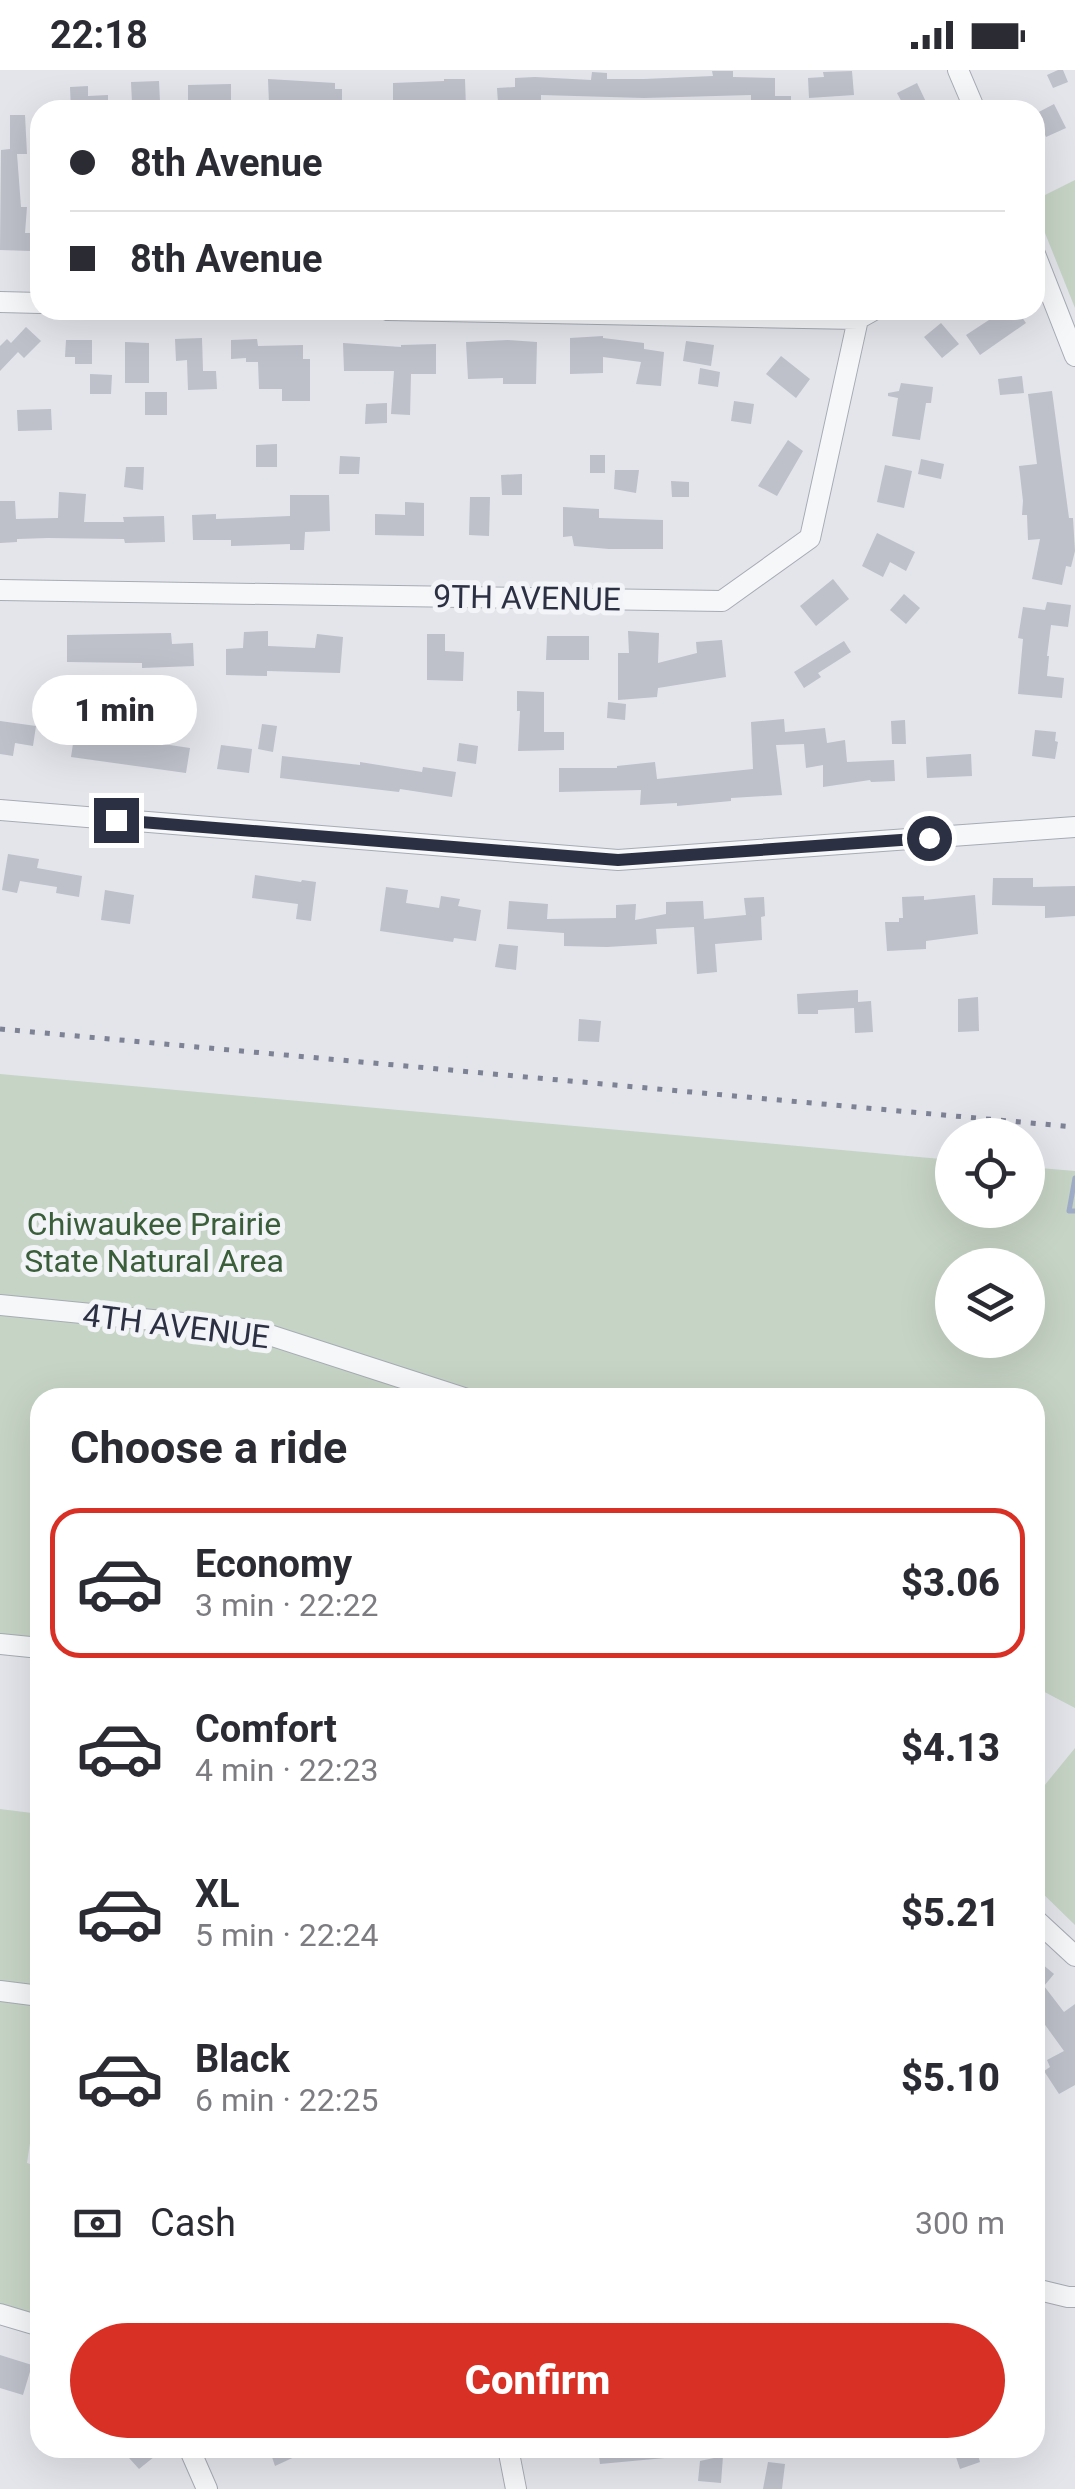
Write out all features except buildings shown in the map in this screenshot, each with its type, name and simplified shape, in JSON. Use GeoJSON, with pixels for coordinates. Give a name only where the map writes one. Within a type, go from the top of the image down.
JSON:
{"type":"FeatureCollection","features":[{"type":"Feature","properties":{"kind":"street"},"geometry":{"type":"LineString","coordinates":[[958,70],[971,100]]}},
{"type":"Feature","properties":{"kind":"street"},"geometry":{"type":"LineString","coordinates":[[1045,280],[1075,356]]}},
{"type":"Feature","properties":{"kind":"street"},"geometry":{"type":"LineString","coordinates":[[0,302],[30,303]]}},
{"type":"Feature","properties":{"kind":"street","name":"9TH AVENUE"},"geometry":{"type":"LineString","coordinates":[[0,590],[722,601],[810,538],[865,320]]}},
{"type":"Feature","properties":{"kind":"street"},"geometry":{"type":"LineString","coordinates":[[0,810],[618,860],[1075,827]]}},
{"type":"Feature","properties":{"kind":"street","name":"4TH AVENUE"},"geometry":{"type":"LineString","coordinates":[[0,1304],[254,1330],[433,1388]]}},
{"type":"Feature","properties":{"kind":"street"},"geometry":{"type":"LineString","coordinates":[[0,1644],[30,1647]]}},
{"type":"Feature","properties":{"kind":"street"},"geometry":{"type":"LineString","coordinates":[[1045,1928],[1075,1956]]}},
{"type":"Feature","properties":{"kind":"street"},"geometry":{"type":"LineString","coordinates":[[0,1991],[30,1995]]}},
{"type":"Feature","properties":{"kind":"street"},"geometry":{"type":"LineString","coordinates":[[1045,2291],[1075,2296]]}},
{"type":"Feature","properties":{"kind":"street"},"geometry":{"type":"LineString","coordinates":[[0,2314],[30,2323]]}},
{"type":"Feature","properties":{"kind":"street"},"geometry":{"type":"LineString","coordinates":[[193,2458],[207,2489]]}},
{"type":"Feature","properties":{"kind":"street"},"geometry":{"type":"LineString","coordinates":[[510,2458],[516,2489]]}},
{"type":"Feature","properties":{"kind":"green space"},"geometry":{"type":"Polygon","coordinates":[[[1075,180],[1075,308],[1045,233],[1045,195],[1075,180]]]}},
{"type":"Feature","properties":{"kind":"green space","name":"Chiwaukee Prairie State Natural Area"},"geometry":{"type":"Polygon","coordinates":[[[0,1074],[935,1158],[935,1228],[1045,1228],[1045,1168],[1075,1171],[1075,1708],[1045,1692],[1045,1388],[30,1388],[30,1636],[0,1634],[0,1074]]]}},
{"type":"Feature","properties":{"kind":"green space"},"geometry":{"type":"Polygon","coordinates":[[[1075,1748],[1075,1925],[1045,1896],[1045,1785],[1075,1748]]]}},
{"type":"Feature","properties":{"kind":"green space"},"geometry":{"type":"Polygon","coordinates":[[[0,1809],[30,1813],[30,2314],[0,2306],[0,1809]]]}},
{"type":"Feature","properties":{"kind":"waterway"},"geometry":{"type":"LineString","coordinates":[[1075,1178],[1069,1211],[1075,1211]]}},
{"type":"Feature","properties":{"kind":"railway"},"geometry":{"type":"LineString","coordinates":[[0,1029],[1075,1127]]}},
{"type":"Feature","properties":{"kind":"route"},"geometry":{"type":"LineString","coordinates":[[116,820],[618,860],[929,838]]}}]}
